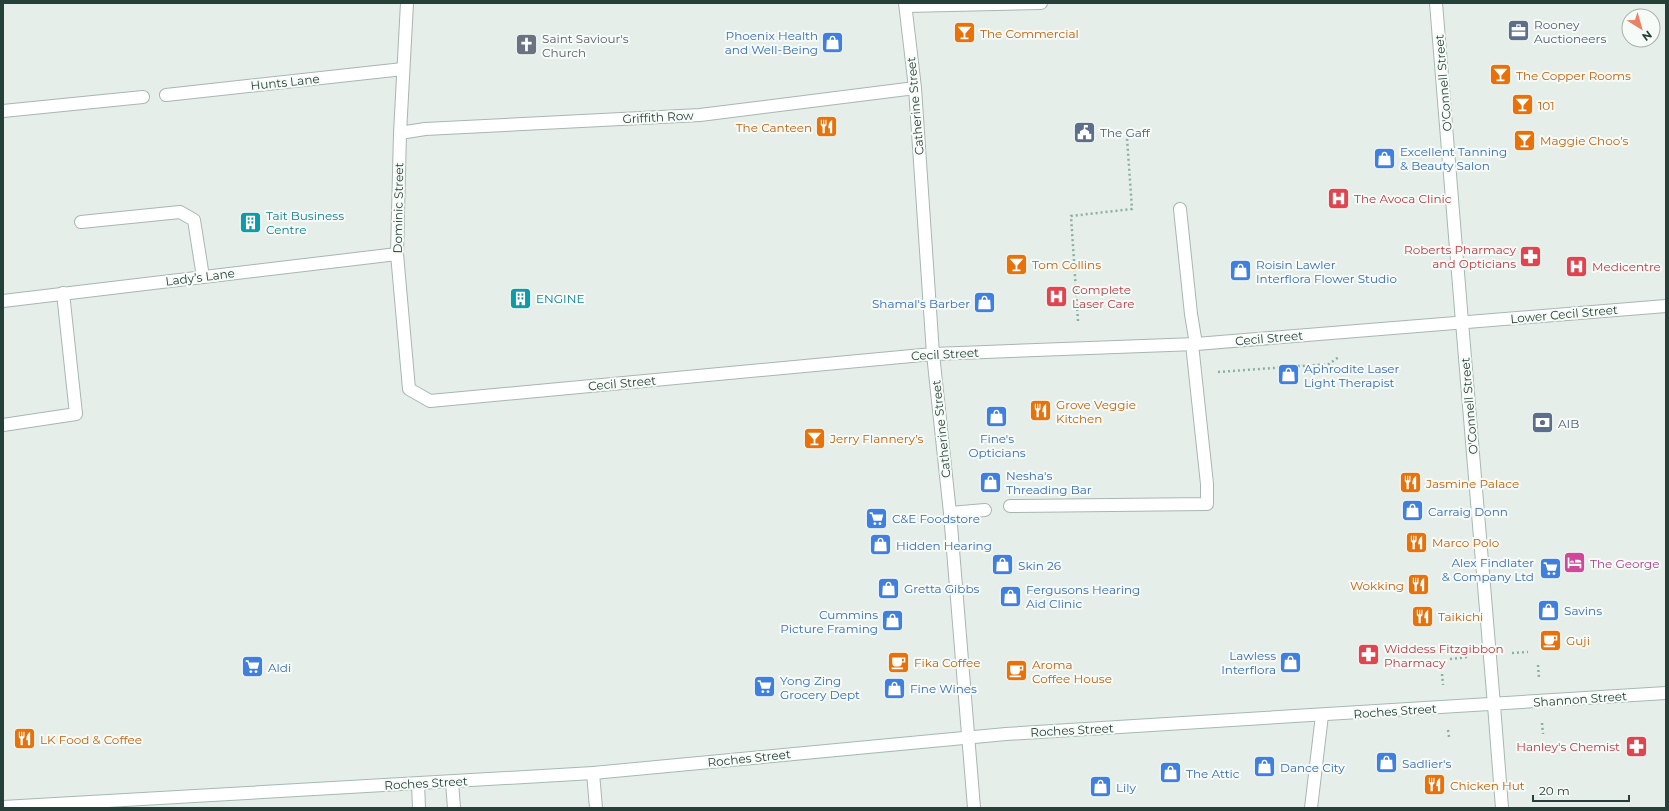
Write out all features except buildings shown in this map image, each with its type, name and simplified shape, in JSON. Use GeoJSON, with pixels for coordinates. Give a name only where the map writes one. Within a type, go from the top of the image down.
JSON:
{"type":"FeatureCollection","features":[{"type":"Feature","properties":{"kind":"street","name":"Dominic Street"},"geometry":{"type":"LineString","coordinates":[[407,3],[400,133],[397,254],[409,389],[430,401]]}},
{"type":"Feature","properties":{"kind":"street"},"geometry":{"type":"LineString","coordinates":[[905,5],[1040,3]]}},
{"type":"Feature","properties":{"kind":"street","name":"O'Connell Street"},"geometry":{"type":"LineString","coordinates":[[1436,3],[1502,808]]}},
{"type":"Feature","properties":{"kind":"street","name":"Catherine Street"},"geometry":{"type":"LineString","coordinates":[[905,5],[915,88],[933,354],[950,513],[974,808]]}},
{"type":"Feature","properties":{"kind":"street","name":"Hunts Lane"},"geometry":{"type":"LineString","coordinates":[[166,95],[403,69]]}},
{"type":"Feature","properties":{"kind":"street","name":"Griffith Row"},"geometry":{"type":"LineString","coordinates":[[400,133],[425,129],[700,115],[915,88]]}},
{"type":"Feature","properties":{"kind":"street"},"geometry":{"type":"LineString","coordinates":[[3,111],[143,97]]}},
{"type":"Feature","properties":{"kind":"street"},"geometry":{"type":"LineString","coordinates":[[1010,506],[1207,504],[1207,484],[1180,208]]}},
{"type":"Feature","properties":{"kind":"street"},"geometry":{"type":"LineString","coordinates":[[81,222],[180,212],[194,220],[202,277]]}},
{"type":"Feature","properties":{"kind":"street","name":"Lady’s Lane"},"geometry":{"type":"LineString","coordinates":[[3,301],[397,254]]}},
{"type":"Feature","properties":{"kind":"street"},"geometry":{"type":"LineString","coordinates":[[3,425],[76,414],[63,293]]}},
{"type":"Feature","properties":{"kind":"street","name":"Lower Cecil Street"},"geometry":{"type":"LineString","coordinates":[[1462,322],[1666,306]]}},
{"type":"Feature","properties":{"kind":"street","name":"Cecil Street"},"geometry":{"type":"LineString","coordinates":[[430,401],[933,354],[1194,344],[1462,322]]}},
{"type":"Feature","properties":{"kind":"street"},"geometry":{"type":"LineString","coordinates":[[950,513],[985,510]]}},
{"type":"Feature","properties":{"kind":"street","name":"Shannon Street"},"geometry":{"type":"LineString","coordinates":[[1494,705],[1666,694]]}},
{"type":"Feature","properties":{"kind":"street","name":"Roches Street"},"geometry":{"type":"LineString","coordinates":[[3,807],[593,773],[968,737],[1494,705]]}},
{"type":"Feature","properties":{"kind":"street"},"geometry":{"type":"LineString","coordinates":[[1311,808],[1322,715]]}},
{"type":"Feature","properties":{"kind":"street"},"geometry":{"type":"LineString","coordinates":[[593,773],[596,808]]}},
{"type":"Feature","properties":{"kind":"street"},"geometry":{"type":"LineString","coordinates":[[452,782],[454,808]]}},
{"type":"Feature","properties":{"kind":"street"},"geometry":{"type":"LineString","coordinates":[[418,784],[419,808]]}},
{"type":"Feature","properties":{"kind":"path"},"geometry":{"type":"LineString","coordinates":[[1078,321],[1071,216],[1132,209],[1127,138]]}},
{"type":"Feature","properties":{"kind":"path"},"geometry":{"type":"LineString","coordinates":[[1215,372],[1328,364],[1342,355]]}},
{"type":"Feature","properties":{"kind":"place","name":"Rooney Auctioneers"},"geometry":{"type":"Point","coordinates":[1519,31]}},
{"type":"Feature","properties":{"kind":"place","name":"The Commercial"},"geometry":{"type":"Point","coordinates":[965,33]}},
{"type":"Feature","properties":{"kind":"place","name":"Phoenix Health and Well-Being"},"geometry":{"type":"Point","coordinates":[833,42]}},
{"type":"Feature","properties":{"kind":"place","name":"Saint Saviour's Church"},"geometry":{"type":"Point","coordinates":[526,45]}},
{"type":"Feature","properties":{"kind":"place","name":"The Copper Rooms"},"geometry":{"type":"Point","coordinates":[1500,75]}},
{"type":"Feature","properties":{"kind":"place","name":"101"},"geometry":{"type":"Point","coordinates":[1523,105]}},
{"type":"Feature","properties":{"kind":"place","name":"The Canteen"},"geometry":{"type":"Point","coordinates":[827,127]}},
{"type":"Feature","properties":{"kind":"place","name":"The Gaff"},"geometry":{"type":"Point","coordinates":[1084,132]}},
{"type":"Feature","properties":{"kind":"place","name":"Maggie Choo’s"},"geometry":{"type":"Point","coordinates":[1525,140]}},
{"type":"Feature","properties":{"kind":"place","name":"Excellent Tanning & Beauty Salon"},"geometry":{"type":"Point","coordinates":[1385,158]}},
{"type":"Feature","properties":{"kind":"place","name":"The Avoca Clinic"},"geometry":{"type":"Point","coordinates":[1339,198]}},
{"type":"Feature","properties":{"kind":"place","name":"Tait Business Centre"},"geometry":{"type":"Point","coordinates":[250,222]}},
{"type":"Feature","properties":{"kind":"place","name":"Roberts Pharmacy and Opticians"},"geometry":{"type":"Point","coordinates":[1531,256]}},
{"type":"Feature","properties":{"kind":"place","name":"Tom Collins"},"geometry":{"type":"Point","coordinates":[1017,264]}},
{"type":"Feature","properties":{"kind":"place","name":"Medicentre"},"geometry":{"type":"Point","coordinates":[1576,266]}},
{"type":"Feature","properties":{"kind":"place","name":"Roisin Lawler Interflora Flower Studio"},"geometry":{"type":"Point","coordinates":[1241,271]}},
{"type":"Feature","properties":{"kind":"place","name":"Complete Laser Care"},"geometry":{"type":"Point","coordinates":[1057,296]}},
{"type":"Feature","properties":{"kind":"place","name":"ENGINE"},"geometry":{"type":"Point","coordinates":[521,298]}},
{"type":"Feature","properties":{"kind":"place","name":"Shamal's Barber"},"geometry":{"type":"Point","coordinates":[985,303]}},
{"type":"Feature","properties":{"kind":"place","name":"Aphrodite Laser Light Therapist"},"geometry":{"type":"Point","coordinates":[1289,375]}},
{"type":"Feature","properties":{"kind":"place","name":"Grove Veggie Kitchen"},"geometry":{"type":"Point","coordinates":[1040,411]}},
{"type":"Feature","properties":{"kind":"place","name":"Fine's Opticians"},"geometry":{"type":"Point","coordinates":[997,417]}},
{"type":"Feature","properties":{"kind":"place","name":"AIB"},"geometry":{"type":"Point","coordinates":[1543,423]}},
{"type":"Feature","properties":{"kind":"place","name":"Jerry Flannery’s"},"geometry":{"type":"Point","coordinates":[815,438]}},
{"type":"Feature","properties":{"kind":"place","name":"Nesha's Threading Bar"},"geometry":{"type":"Point","coordinates":[990,482]}},
{"type":"Feature","properties":{"kind":"place","name":"Jasmine Palace"},"geometry":{"type":"Point","coordinates":[1410,483]}},
{"type":"Feature","properties":{"kind":"place","name":"Carraig Donn"},"geometry":{"type":"Point","coordinates":[1413,511]}},
{"type":"Feature","properties":{"kind":"place","name":"C&E Foodstore"},"geometry":{"type":"Point","coordinates":[876,518]}},
{"type":"Feature","properties":{"kind":"place","name":"Marco Polo"},"geometry":{"type":"Point","coordinates":[1416,542]}},
{"type":"Feature","properties":{"kind":"place","name":"Hidden Hearing"},"geometry":{"type":"Point","coordinates":[881,545]}},
{"type":"Feature","properties":{"kind":"place","name":"The George"},"geometry":{"type":"Point","coordinates":[1574,563]}},
{"type":"Feature","properties":{"kind":"place","name":"Skin 26"},"geometry":{"type":"Point","coordinates":[1003,565]}},
{"type":"Feature","properties":{"kind":"place","name":"Alex Findlater & Company Ltd"},"geometry":{"type":"Point","coordinates":[1550,569]}},
{"type":"Feature","properties":{"kind":"place","name":"Wokking"},"geometry":{"type":"Point","coordinates":[1419,585]}},
{"type":"Feature","properties":{"kind":"place","name":"Gretta Gibbs"},"geometry":{"type":"Point","coordinates":[888,588]}},
{"type":"Feature","properties":{"kind":"place","name":"Fergusons Hearing Aid Clinic"},"geometry":{"type":"Point","coordinates":[1010,596]}},
{"type":"Feature","properties":{"kind":"place","name":"Savins"},"geometry":{"type":"Point","coordinates":[1548,610]}},
{"type":"Feature","properties":{"kind":"place","name":"Taikichi"},"geometry":{"type":"Point","coordinates":[1422,616]}},
{"type":"Feature","properties":{"kind":"place","name":"Cummins Picture Framing"},"geometry":{"type":"Point","coordinates":[893,621]}},
{"type":"Feature","properties":{"kind":"place","name":"Guji"},"geometry":{"type":"Point","coordinates":[1550,640]}},
{"type":"Feature","properties":{"kind":"place","name":"Widdess Fitzgibbon Pharmacy"},"geometry":{"type":"Point","coordinates":[1368,655]}},
{"type":"Feature","properties":{"kind":"place","name":"Fika Coffee"},"geometry":{"type":"Point","coordinates":[898,662]}},
{"type":"Feature","properties":{"kind":"place","name":"Lawless Interflora"},"geometry":{"type":"Point","coordinates":[1291,662]}},
{"type":"Feature","properties":{"kind":"place","name":"Aldi"},"geometry":{"type":"Point","coordinates":[252,667]}},
{"type":"Feature","properties":{"kind":"place","name":"Aroma Coffee House"},"geometry":{"type":"Point","coordinates":[1017,671]}},
{"type":"Feature","properties":{"kind":"place","name":"Yong Zing Grocery Dept"},"geometry":{"type":"Point","coordinates":[764,687]}},
{"type":"Feature","properties":{"kind":"place","name":"Fine Wines"},"geometry":{"type":"Point","coordinates":[895,688]}},
{"type":"Feature","properties":{"kind":"place","name":"LK Food & Coffee"},"geometry":{"type":"Point","coordinates":[24,739]}},
{"type":"Feature","properties":{"kind":"place","name":"Hanley's Chemist"},"geometry":{"type":"Point","coordinates":[1636,746]}},
{"type":"Feature","properties":{"kind":"place","name":"Sadlier's"},"geometry":{"type":"Point","coordinates":[1386,763]}},
{"type":"Feature","properties":{"kind":"place","name":"Dance City"},"geometry":{"type":"Point","coordinates":[1265,767]}},
{"type":"Feature","properties":{"kind":"place","name":"The Attic"},"geometry":{"type":"Point","coordinates":[1171,773]}},
{"type":"Feature","properties":{"kind":"place","name":"Chicken Hut"},"geometry":{"type":"Point","coordinates":[1434,785]}},
{"type":"Feature","properties":{"kind":"place","name":"Lily"},"geometry":{"type":"Point","coordinates":[1101,787]}}]}
